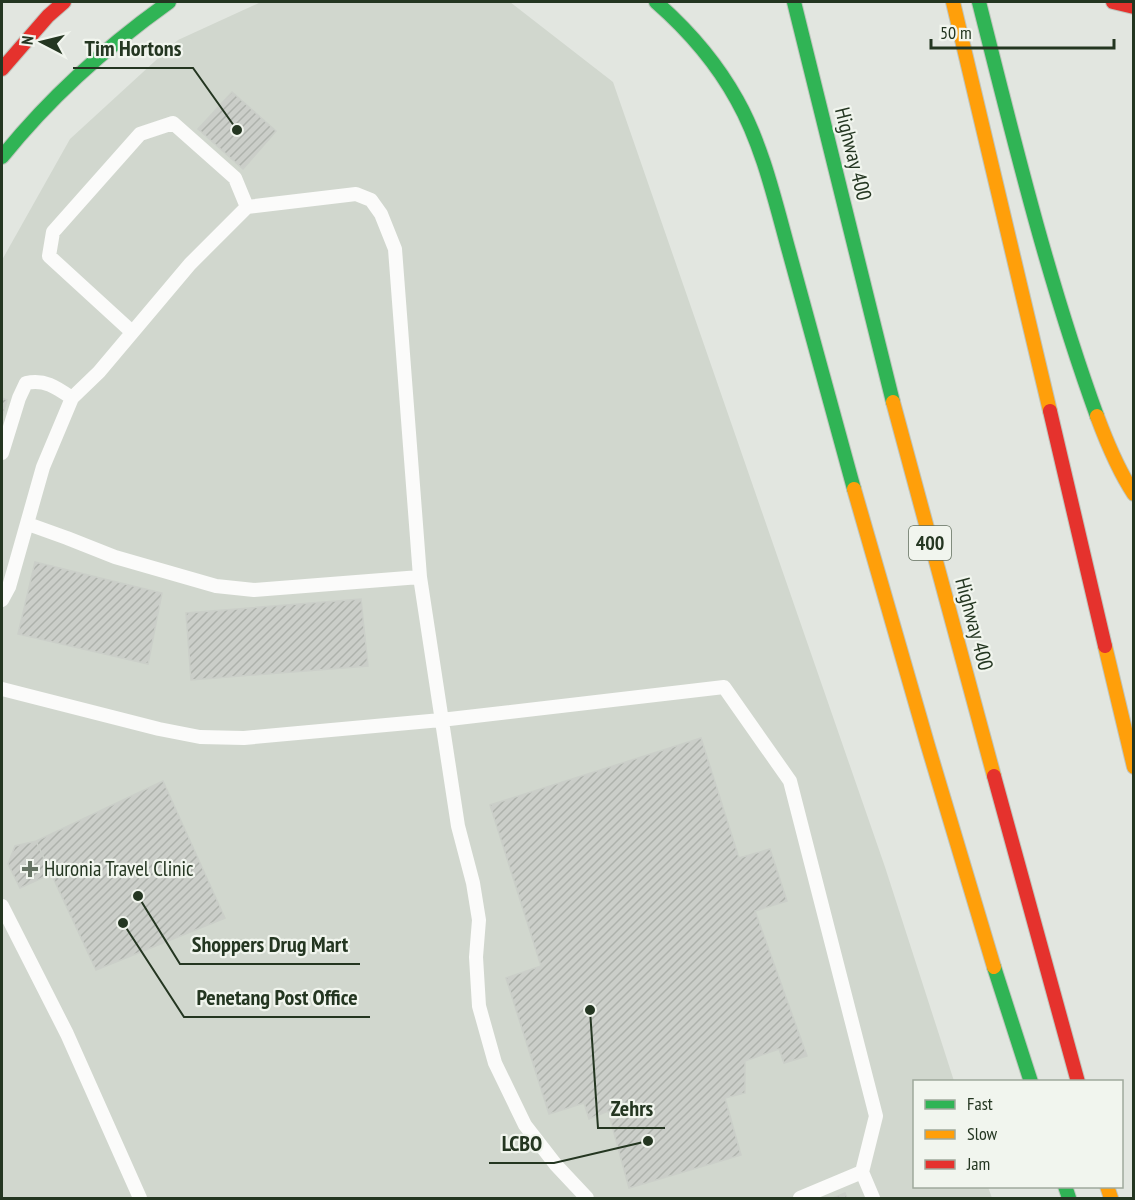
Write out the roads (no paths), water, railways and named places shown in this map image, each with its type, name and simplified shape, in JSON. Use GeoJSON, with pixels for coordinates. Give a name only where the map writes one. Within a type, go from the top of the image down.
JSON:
{"type":"FeatureCollection","features":[{"type":"Feature","properties":{"kind":"main road"},"geometry":{"type":"LineString","coordinates":[[2,69],[48,16],[64,2]]}},
{"type":"Feature","properties":{"kind":"main road"},"geometry":{"type":"LineString","coordinates":[[2,157],[57,93],[138,23],[169,2]]}},
{"type":"Feature","properties":{"kind":"main road"},"geometry":{"type":"LineString","coordinates":[[656,2],[691,36],[712,63],[730,89],[759,150],[958,852],[1029,1080]]}},
{"type":"Feature","properties":{"kind":"main road","name":"Highway 400"},"geometry":{"type":"LineString","coordinates":[[794,2],[901,436],[1077,1080]]}},
{"type":"Feature","properties":{"kind":"main road"},"geometry":{"type":"LineString","coordinates":[[1113,2],[1134,7]]}},
{"type":"Feature","properties":{"kind":"main road"},"geometry":{"type":"LineString","coordinates":[[954,4],[1134,767]]}},
{"type":"Feature","properties":{"kind":"main road"},"geometry":{"type":"LineString","coordinates":[[981,7],[1016,151],[1065,322],[1107,444],[1134,494]]}},
{"type":"Feature","properties":{"kind":"lane"},"geometry":{"type":"LineString","coordinates":[[132,332],[49,256],[53,232],[140,134],[173,123],[235,178],[247,207]]}},
{"type":"Feature","properties":{"kind":"lane"},"geometry":{"type":"LineString","coordinates":[[2,600],[9,587],[44,467],[72,398],[99,372],[190,264],[247,207],[356,194],[371,200],[381,214],[394,249],[420,578],[458,826],[473,883],[479,920],[476,957],[479,1006],[495,1063],[525,1125],[556,1165],[587,1198]]}},
{"type":"Feature","properties":{"kind":"lane"},"geometry":{"type":"LineString","coordinates":[[2,453],[26,383],[36,381],[54,386],[72,398]]}},
{"type":"Feature","properties":{"kind":"lane"},"geometry":{"type":"LineString","coordinates":[[28,524],[114,557],[216,586],[254,590],[420,578]]}},
{"type":"Feature","properties":{"kind":"lane"},"geometry":{"type":"LineString","coordinates":[[2,689],[159,729],[200,737],[244,738],[441,720],[724,687],[790,781],[876,1116],[862,1172],[873,1198]]}},
{"type":"Feature","properties":{"kind":"lane"},"geometry":{"type":"LineString","coordinates":[[2,906],[67,1034],[140,1198]]}},
{"type":"Feature","properties":{"kind":"lane"},"geometry":{"type":"LineString","coordinates":[[800,1198],[862,1172]]}},
{"type":"Feature","properties":{"kind":"place","name":"Tim Hortons"},"geometry":{"type":"Point","coordinates":[237,130]}},
{"type":"Feature","properties":{"kind":"place","name":"Huronia Travel Clinic"},"geometry":{"type":"Point","coordinates":[30,869]}},
{"type":"Feature","properties":{"kind":"place","name":"Shoppers Drug Mart"},"geometry":{"type":"Point","coordinates":[138,896]}},
{"type":"Feature","properties":{"kind":"place","name":"Penetang Post Office"},"geometry":{"type":"Point","coordinates":[123,923]}},
{"type":"Feature","properties":{"kind":"place","name":"Zehrs"},"geometry":{"type":"Point","coordinates":[590,1010]}},
{"type":"Feature","properties":{"kind":"place","name":"LCBO"},"geometry":{"type":"Point","coordinates":[648,1141]}}]}
